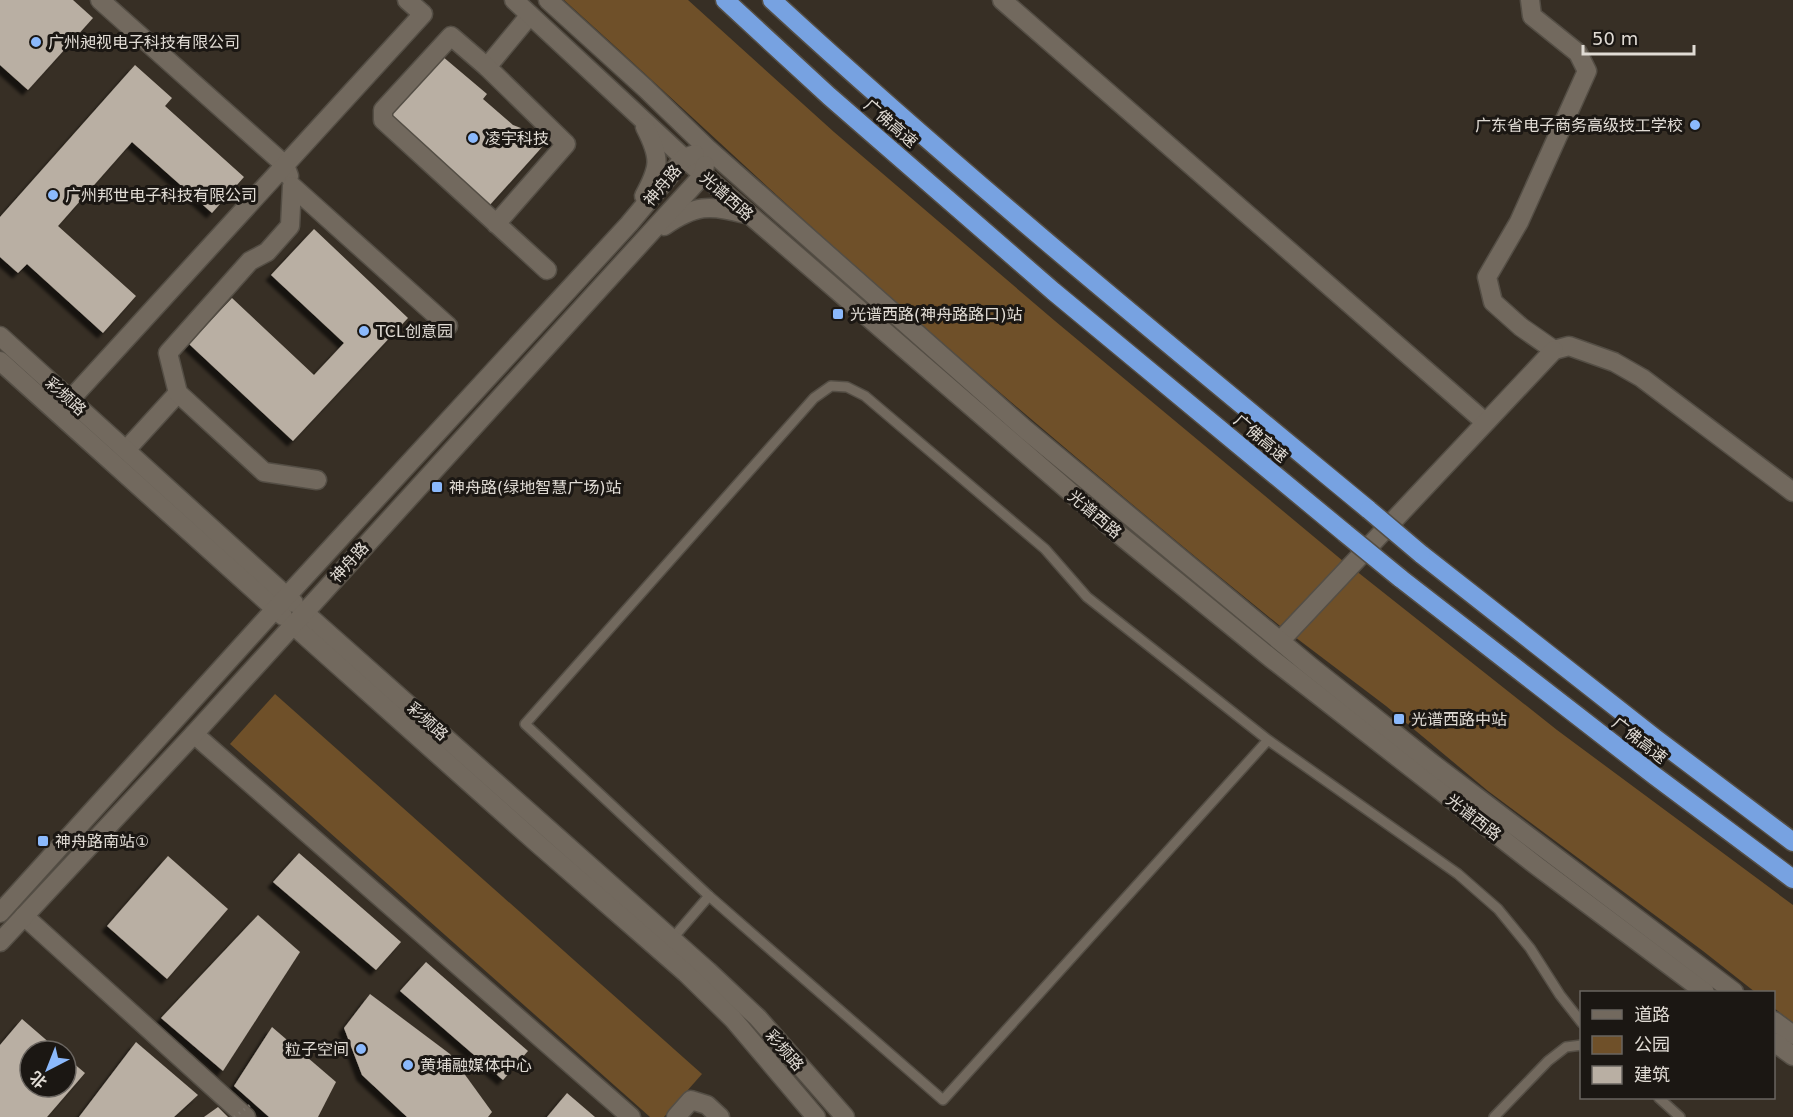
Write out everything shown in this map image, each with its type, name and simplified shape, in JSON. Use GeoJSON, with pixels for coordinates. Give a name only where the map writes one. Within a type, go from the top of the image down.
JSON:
{"type":"FeatureCollection","features":[{"type":"Feature","properties":{"kind":"highway","name":"广佛高速"},"geometry":{"type":"LineString","coordinates":[[725,0],[829,96],[1053,291],[1400,578],[1655,777],[1793,879]]}},
{"type":"Feature","properties":{"kind":"highway","name":"广佛高速"},"geometry":{"type":"LineString","coordinates":[[772,0],[843,66],[1069,263],[1421,554],[1655,738],[1793,842]]}},
{"type":"Feature","properties":{"kind":"street"},"geometry":{"type":"LineString","coordinates":[[100,0],[285,165],[292,186],[290,226],[267,252],[250,261],[168,353],[178,393],[264,472],[317,480]]}},
{"type":"Feature","properties":{"kind":"street"},"geometry":{"type":"LineString","coordinates":[[70,400],[423,14],[407,0]]}},
{"type":"Feature","properties":{"kind":"street","name":"光谱西路"},"geometry":{"type":"LineString","coordinates":[[514,0],[684,159],[957,397],[1138,550],[1527,859],[1699,991]]}},
{"type":"Feature","properties":{"kind":"street","name":"光谱西路"},"geometry":{"type":"LineString","coordinates":[[548,0],[707,148],[1026,430],[1280,641],[1433,764],[1731,991]]}},
{"type":"Feature","properties":{"kind":"street"},"geometry":{"type":"LineString","coordinates":[[1002,0],[1485,422]]}},
{"type":"Feature","properties":{"kind":"street"},"geometry":{"type":"LineString","coordinates":[[1530,0],[1532,16],[1578,53],[1587,71],[1519,222],[1487,277],[1493,302],[1521,327],[1554,350]]}},
{"type":"Feature","properties":{"kind":"street"},"geometry":{"type":"LineString","coordinates":[[487,67],[530,15]]}},
{"type":"Feature","properties":{"kind":"street"},"geometry":{"type":"LineString","coordinates":[[496,225],[566,144],[487,67],[451,36],[383,110],[383,120],[496,225],[547,270]]}},
{"type":"Feature","properties":{"kind":"street"},"geometry":{"type":"LineString","coordinates":[[629,224],[654,178],[657,164],[650,137],[640,118]]}},
{"type":"Feature","properties":{"kind":"street","name":"神舟路"},"geometry":{"type":"LineString","coordinates":[[0,913],[629,224],[684,159],[707,148]]}},
{"type":"Feature","properties":{"kind":"street","name":"神舟路"},"geometry":{"type":"LineString","coordinates":[[0,942],[194,734],[703,175],[707,148]]}},
{"type":"Feature","properties":{"kind":"street"},"geometry":{"type":"LineString","coordinates":[[292,186],[448,326]]}},
{"type":"Feature","properties":{"kind":"street"},"geometry":{"type":"LineString","coordinates":[[638,245],[679,216],[692,211],[720,207],[749,215]]}},
{"type":"Feature","properties":{"kind":"street","name":"彩频路"},"geometry":{"type":"LineString","coordinates":[[0,336],[126,450],[281,603]]}},
{"type":"Feature","properties":{"kind":"street"},"geometry":{"type":"LineString","coordinates":[[1280,641],[1554,350],[1569,346],[1614,362],[1642,378],[1793,492]]}},
{"type":"Feature","properties":{"kind":"street","name":"彩频路"},"geometry":{"type":"LineString","coordinates":[[0,361],[672,939],[758,1018],[845,1117]]}},
{"type":"Feature","properties":{"kind":"street"},"geometry":{"type":"LineString","coordinates":[[126,450],[178,393]]}},
{"type":"Feature","properties":{"kind":"street","name":"彩频路"},"geometry":{"type":"LineString","coordinates":[[299,618],[537,843],[686,973],[733,1019],[816,1117]]}},
{"type":"Feature","properties":{"kind":"street"},"geometry":{"type":"LineString","coordinates":[[194,734],[631,1117]]}},
{"type":"Feature","properties":{"kind":"street"},"geometry":{"type":"LineString","coordinates":[[24,916],[250,1110]]}},
{"type":"Feature","properties":{"kind":"street"},"geometry":{"type":"LineString","coordinates":[[1775,1022],[1793,1035]]}},
{"type":"Feature","properties":{"kind":"street"},"geometry":{"type":"LineString","coordinates":[[1775,1043],[1793,1056]]}},
{"type":"Feature","properties":{"kind":"street"},"geometry":{"type":"LineString","coordinates":[[676,1117],[691,1100],[707,1105],[720,1117]]}},
{"type":"Feature","properties":{"kind":"lane"},"geometry":{"type":"LineString","coordinates":[[1268,740],[943,1100],[709,896],[525,724],[814,398],[831,386],[847,387],[865,396],[1045,549],[1087,597],[1268,740],[1458,874],[1498,909],[1530,948],[1580,1022]]}},
{"type":"Feature","properties":{"kind":"lane"},"geometry":{"type":"LineString","coordinates":[[672,939],[709,896]]}},
{"type":"Feature","properties":{"kind":"lane"},"geometry":{"type":"LineString","coordinates":[[1494,1117],[1548,1061],[1566,1047],[1580,1045]]}},
{"type":"Feature","properties":{"kind":"lane"},"geometry":{"type":"LineString","coordinates":[[1660,1099],[1677,1115]]}},
{"type":"Feature","properties":{"kind":"path"},"geometry":{"type":"LineString","coordinates":[[234,1117],[250,1110]]}},
{"type":"Feature","properties":{"kind":"green space"},"geometry":{"type":"Polygon","coordinates":[[[564,0],[688,0],[834,132],[1055,321],[1343,561],[1280,626],[958,357],[564,0]]]}},
{"type":"Feature","properties":{"kind":"green space"},"geometry":{"type":"Polygon","coordinates":[[[1355,570],[1557,730],[1793,905],[1793,1023],[1775,1009],[1775,991],[1754,991],[1488,791],[1386,706],[1295,637],[1355,570]]]}},
{"type":"Feature","properties":{"kind":"green space"},"geometry":{"type":"Polygon","coordinates":[[[275,694],[702,1074],[664,1117],[650,1117],[230,744],[275,694]]]}},
{"type":"Feature","properties":{"kind":"building","name":"广州昶视电子科技有限公司"},"geometry":{"type":"Polygon","coordinates":[[[0,0],[73,0],[93,18],[28,90],[0,65],[0,0]]]}},
{"type":"Feature","properties":{"kind":"building","name":"凌宇科技"},"geometry":{"type":"Polygon","coordinates":[[[442,56],[487,94],[483,99],[513,125],[526,130],[543,146],[488,207],[388,117],[442,56]]]}},
{"type":"Feature","properties":{"kind":"building","name":"广州邦世电子科技有限公司"},"geometry":{"type":"Polygon","coordinates":[[[135,65],[172,98],[165,106],[244,177],[212,213],[132,142],[58,226],[136,296],[103,333],[27,264],[18,273],[0,257],[0,217],[135,65]]]}},
{"type":"Feature","properties":{"kind":"building","name":"TCL创意园"},"geometry":{"type":"Polygon","coordinates":[[[314,229],[408,318],[293,441],[189,344],[232,298],[314,375],[344,343],[271,275],[314,229]]]}},
{"type":"Feature","properties":{"kind":"building"},"geometry":{"type":"Polygon","coordinates":[[[299,853],[401,942],[376,970],[273,882],[299,853]]]}},
{"type":"Feature","properties":{"kind":"building"},"geometry":{"type":"Polygon","coordinates":[[[168,856],[228,909],[167,979],[107,926],[168,856]]]}},
{"type":"Feature","properties":{"kind":"building"},"geometry":{"type":"Polygon","coordinates":[[[258,915],[300,952],[223,1071],[161,1018],[258,915]]]}},
{"type":"Feature","properties":{"kind":"building"},"geometry":{"type":"Polygon","coordinates":[[[426,962],[528,1051],[503,1080],[400,991],[426,962]]]}},
{"type":"Feature","properties":{"kind":"building","name":"黄埔融媒体中心"},"geometry":{"type":"Polygon","coordinates":[[[370,994],[450,1054],[492,1112],[488,1117],[407,1117],[362,1075],[344,1028],[370,994]]]}},
{"type":"Feature","properties":{"kind":"building"},"geometry":{"type":"Polygon","coordinates":[[[22,1019],[45,1039],[18,1039],[18,1099],[63,1099],[47,1117],[0,1117],[0,1045],[22,1019]]]}},
{"type":"Feature","properties":{"kind":"building"},"geometry":{"type":"Polygon","coordinates":[[[272,1027],[336,1082],[318,1117],[269,1117],[234,1086],[272,1027]]]}},
{"type":"Feature","properties":{"kind":"building"},"geometry":{"type":"Polygon","coordinates":[[[136,1042],[198,1095],[174,1117],[79,1117],[136,1042]]]}},
{"type":"Feature","properties":{"kind":"building"},"geometry":{"type":"Polygon","coordinates":[[[78,1067],[85,1073],[78,1081],[78,1067]]]}},
{"type":"Feature","properties":{"kind":"building"},"geometry":{"type":"Polygon","coordinates":[[[567,1093],[595,1117],[547,1117],[567,1093]]]}},
{"type":"Feature","properties":{"kind":"building"},"geometry":{"type":"Polygon","coordinates":[[[218,1107],[228,1117],[204,1117],[218,1107]]]}},
{"type":"Feature","properties":{"kind":"place","name":"广州昶视电子科技有限公司"},"geometry":{"type":"Point","coordinates":[36,42]}},
{"type":"Feature","properties":{"kind":"place","name":"广东省电子商务高级技工学校"},"geometry":{"type":"Point","coordinates":[1695,125]}},
{"type":"Feature","properties":{"kind":"place","name":"凌宇科技"},"geometry":{"type":"Point","coordinates":[473,138]}},
{"type":"Feature","properties":{"kind":"place","name":"广州邦世电子科技有限公司"},"geometry":{"type":"Point","coordinates":[53,195]}},
{"type":"Feature","properties":{"kind":"place","name":"光谱西路(神舟路路口)站"},"geometry":{"type":"Point","coordinates":[838,314]}},
{"type":"Feature","properties":{"kind":"place","name":"TCL创意园"},"geometry":{"type":"Point","coordinates":[364,331]}},
{"type":"Feature","properties":{"kind":"place","name":"神舟路(绿地智慧广场)站"},"geometry":{"type":"Point","coordinates":[437,487]}},
{"type":"Feature","properties":{"kind":"place","name":"光谱西路中站"},"geometry":{"type":"Point","coordinates":[1399,719]}},
{"type":"Feature","properties":{"kind":"place","name":"神舟路南站①"},"geometry":{"type":"Point","coordinates":[43,841]}},
{"type":"Feature","properties":{"kind":"place","name":"粒子空间"},"geometry":{"type":"Point","coordinates":[361,1049]}},
{"type":"Feature","properties":{"kind":"place","name":"黄埔融媒体中心"},"geometry":{"type":"Point","coordinates":[408,1065]}}]}
